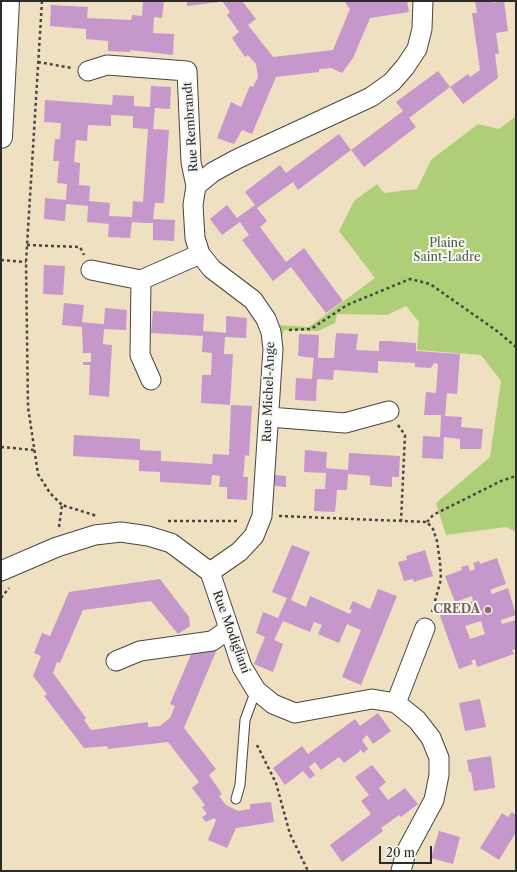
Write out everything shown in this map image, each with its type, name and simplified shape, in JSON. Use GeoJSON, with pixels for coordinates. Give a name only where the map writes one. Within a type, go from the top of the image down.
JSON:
{"type":"FeatureCollection","features":[{"type":"Feature","properties":{"kind":"street"},"geometry":{"type":"LineString","coordinates":[[1,137],[3,63],[8,1]]}},
{"type":"Feature","properties":{"kind":"street"},"geometry":{"type":"LineString","coordinates":[[196,186],[213,172],[236,159],[370,97],[392,82],[405,67],[417,49],[422,30],[423,1]]}},
{"type":"Feature","properties":{"kind":"street","name":"Rue Rembrandt"},"geometry":{"type":"LineString","coordinates":[[88,71],[107,65],[188,72],[191,162],[196,186]]}},
{"type":"Feature","properties":{"kind":"street","name":"Rue Michel-Ange"},"geometry":{"type":"LineString","coordinates":[[196,186],[193,205],[195,238],[200,254],[212,269],[253,300],[266,319],[273,349],[262,516],[254,536],[239,552],[210,572]]}},
{"type":"Feature","properties":{"kind":"street"},"geometry":{"type":"LineString","coordinates":[[91,270],[141,280],[200,254]]}},
{"type":"Feature","properties":{"kind":"street"},"geometry":{"type":"LineString","coordinates":[[141,280],[140,355],[151,380]]}},
{"type":"Feature","properties":{"kind":"street"},"geometry":{"type":"LineString","coordinates":[[269,418],[345,423],[390,411]]}},
{"type":"Feature","properties":{"kind":"street"},"geometry":{"type":"LineString","coordinates":[[1,571],[57,547],[95,535],[121,532],[148,536],[171,544],[210,572]]}},
{"type":"Feature","properties":{"kind":"street","name":"Rue Modigliani"},"geometry":{"type":"LineString","coordinates":[[210,572],[242,668],[256,690],[273,704],[295,713],[372,699],[396,703],[417,720],[431,738],[439,758],[439,775],[434,800],[406,852],[401,871]]}},
{"type":"Feature","properties":{"kind":"street"},"geometry":{"type":"LineString","coordinates":[[396,703],[425,628]]}},
{"type":"Feature","properties":{"kind":"street"},"geometry":{"type":"LineString","coordinates":[[116,661],[140,651],[212,641],[229,630]]}},
{"type":"Feature","properties":{"kind":"lane"},"geometry":{"type":"LineString","coordinates":[[236,799],[240,785],[245,720],[256,690]]}},
{"type":"Feature","properties":{"kind":"path"},"geometry":{"type":"LineString","coordinates":[[42,1],[26,262],[28,407],[38,474],[50,493],[62,505],[104,517]]}},
{"type":"Feature","properties":{"kind":"path"},"geometry":{"type":"LineString","coordinates":[[38,62],[88,71]]}},
{"type":"Feature","properties":{"kind":"path"},"geometry":{"type":"LineString","coordinates":[[27,245],[80,247],[91,270]]}},
{"type":"Feature","properties":{"kind":"path"},"geometry":{"type":"LineString","coordinates":[[1,260],[26,262]]}},
{"type":"Feature","properties":{"kind":"path"},"geometry":{"type":"LineString","coordinates":[[270,332],[311,330],[347,305],[410,279],[430,284],[497,331],[516,347]]}},
{"type":"Feature","properties":{"kind":"path"},"geometry":{"type":"LineString","coordinates":[[390,411],[405,435],[401,521]]}},
{"type":"Feature","properties":{"kind":"path"},"geometry":{"type":"LineString","coordinates":[[1,447],[34,450]]}},
{"type":"Feature","properties":{"kind":"path"},"geometry":{"type":"LineString","coordinates":[[427,522],[433,515],[500,481],[516,476]]}},
{"type":"Feature","properties":{"kind":"path"},"geometry":{"type":"LineString","coordinates":[[57,547],[62,505]]}},
{"type":"Feature","properties":{"kind":"path"},"geometry":{"type":"LineString","coordinates":[[164,522],[237,521],[262,516],[427,522],[433,529],[437,541],[441,579],[433,610],[425,628]]}},
{"type":"Feature","properties":{"kind":"path"},"geometry":{"type":"LineString","coordinates":[[245,720],[276,783],[290,834],[308,871]]}},
{"type":"Feature","properties":{"kind":"green space","name":"Plaine Saint-Ladre"},"geometry":{"type":"Polygon","coordinates":[[[516,116],[516,532],[506,527],[446,535],[436,503],[490,457],[501,381],[481,355],[417,350],[419,322],[406,306],[387,315],[337,314],[335,323],[318,331],[284,330],[282,338],[279,325],[309,327],[375,278],[339,231],[354,201],[377,184],[384,193],[417,189],[431,160],[478,124],[499,129],[516,116]]]}},
{"type":"Feature","properties":{"kind":"building"},"geometry":{"type":"Polygon","coordinates":[[[143,1],[164,1],[162,18],[154,17],[153,33],[174,34],[173,55],[130,50],[130,52],[108,51],[108,41],[86,39],[86,29],[50,26],[51,5],[88,7],[87,18],[131,20],[132,15],[142,16],[143,1]]]}},
{"type":"Feature","properties":{"kind":"building"},"geometry":{"type":"Polygon","coordinates":[[[187,1],[219,1],[219,2],[187,6],[187,1]]]}},
{"type":"Feature","properties":{"kind":"building"},"geometry":{"type":"Polygon","coordinates":[[[222,1],[242,1],[256,19],[248,25],[273,57],[333,50],[350,9],[344,1],[407,1],[409,12],[370,18],[353,58],[342,73],[331,68],[319,69],[319,72],[276,77],[252,134],[242,130],[234,144],[217,138],[231,102],[241,107],[250,86],[253,87],[258,77],[256,64],[248,55],[245,57],[232,38],[239,32],[227,15],[230,12],[222,1]]]}},
{"type":"Feature","properties":{"kind":"building"},"geometry":{"type":"Polygon","coordinates":[[[475,1],[492,1],[493,3],[504,1],[508,31],[496,33],[499,54],[495,54],[498,78],[463,104],[450,87],[468,74],[470,77],[480,70],[472,13],[477,13],[475,1]]]}},
{"type":"Feature","properties":{"kind":"building"},"geometry":{"type":"Polygon","coordinates":[[[438,71],[450,87],[409,118],[416,127],[364,167],[351,150],[403,111],[396,102],[438,71]]]}},
{"type":"Feature","properties":{"kind":"building"},"geometry":{"type":"Polygon","coordinates":[[[151,86],[171,87],[170,109],[155,108],[153,129],[169,130],[164,203],[155,203],[153,219],[175,220],[174,241],[153,240],[153,223],[132,222],[130,238],[108,237],[109,224],[87,222],[88,206],[66,204],[65,221],[44,219],[45,198],[66,200],[67,184],[57,183],[59,161],[53,161],[55,139],[60,139],[61,123],[44,122],[45,100],[112,105],[113,95],[134,96],[134,106],[150,107],[151,86]],[[111,115],[111,126],[88,125],[87,141],[76,140],[74,162],[80,163],[79,185],[90,186],[89,201],[110,203],[109,216],[132,217],[133,201],[143,202],[148,129],[133,128],[133,116],[111,115]]]}},
{"type":"Feature","properties":{"kind":"building"},"geometry":{"type":"Polygon","coordinates":[[[339,134],[351,150],[298,190],[293,182],[257,208],[267,221],[260,227],[286,262],[304,248],[343,301],[326,313],[291,267],[273,281],[242,240],[249,235],[240,222],[222,235],[210,219],[227,205],[237,218],[255,205],[245,192],[280,165],[286,173],[339,134]]]}},
{"type":"Feature","properties":{"kind":"building"},"geometry":{"type":"Polygon","coordinates":[[[44,265],[65,266],[63,295],[43,294],[44,265]]]}},
{"type":"Feature","properties":{"kind":"building"},"geometry":{"type":"Polygon","coordinates":[[[64,303],[84,305],[82,322],[89,323],[104,324],[105,308],[127,310],[126,330],[104,329],[103,344],[112,345],[109,397],[89,395],[90,365],[83,365],[83,362],[91,362],[91,353],[83,353],[82,327],[62,325],[64,303]]]}},
{"type":"Feature","properties":{"kind":"building"},"geometry":{"type":"Polygon","coordinates":[[[153,311],[204,314],[203,331],[226,333],[226,316],[247,318],[246,338],[225,337],[224,354],[233,354],[230,405],[201,403],[202,375],[211,375],[212,353],[202,352],[203,336],[151,333],[153,311]]]}},
{"type":"Feature","properties":{"kind":"building"},"geometry":{"type":"Polygon","coordinates":[[[336,333],[358,334],[356,350],[379,351],[379,341],[387,341],[416,343],[416,351],[460,354],[457,394],[447,393],[445,416],[462,417],[461,427],[483,429],[481,449],[460,449],[460,439],[444,437],[443,459],[422,458],[423,436],[440,437],[441,415],[424,415],[426,392],[436,393],[438,364],[434,363],[431,368],[415,367],[415,363],[378,361],[378,373],[334,370],[333,380],[317,379],[316,401],[295,400],[296,378],[312,379],[314,358],[298,356],[299,334],[319,335],[318,358],[334,358],[336,333]]]}},
{"type":"Feature","properties":{"kind":"building"},"geometry":{"type":"Polygon","coordinates":[[[231,405],[252,406],[249,456],[245,455],[243,477],[248,477],[247,500],[227,499],[227,487],[219,487],[220,476],[212,475],[211,485],[160,482],[160,472],[139,471],[139,460],[73,456],[74,435],[140,439],[140,450],[161,451],[161,461],[212,464],[213,454],[229,455],[231,405]]]}},
{"type":"Feature","properties":{"kind":"building"},"geometry":{"type":"Polygon","coordinates":[[[305,450],[327,452],[326,468],[348,470],[349,453],[400,456],[399,477],[392,477],[392,487],[370,485],[370,476],[348,474],[347,490],[337,490],[335,512],[314,511],[315,489],[325,489],[326,473],[304,472],[305,450]]]}},
{"type":"Feature","properties":{"kind":"building"},"geometry":{"type":"Polygon","coordinates":[[[275,475],[286,476],[286,487],[275,486],[275,475]]]}},
{"type":"Feature","properties":{"kind":"building"},"geometry":{"type":"Polygon","coordinates":[[[292,545],[310,552],[291,600],[306,607],[310,596],[350,614],[352,610],[349,609],[353,601],[370,609],[378,589],[397,596],[361,685],[342,677],[361,630],[347,624],[339,643],[318,634],[322,625],[314,622],[310,632],[283,621],[274,640],[283,644],[273,672],[254,664],[265,637],[256,633],[263,612],[278,618],[287,598],[272,592],[292,545]]]}},
{"type":"Feature","properties":{"kind":"building"},"geometry":{"type":"Polygon","coordinates":[[[425,550],[433,576],[414,582],[413,579],[404,581],[398,562],[407,560],[406,556],[425,550]]]}},
{"type":"Feature","properties":{"kind":"building"},"geometry":{"type":"Polygon","coordinates":[[[497,558],[506,584],[490,590],[492,594],[508,588],[516,615],[501,620],[502,624],[516,620],[516,649],[512,650],[514,654],[477,667],[475,659],[471,661],[473,664],[459,669],[439,613],[473,601],[472,596],[455,602],[445,576],[462,570],[461,567],[468,565],[470,571],[475,569],[473,563],[479,561],[480,564],[497,558]],[[481,621],[465,626],[470,639],[485,634],[481,621]]]}},
{"type":"Feature","properties":{"kind":"building"},"geometry":{"type":"Polygon","coordinates":[[[160,579],[189,617],[190,626],[178,634],[151,601],[83,610],[60,663],[57,662],[53,673],[86,718],[84,720],[91,730],[148,722],[148,727],[160,726],[170,718],[175,706],[170,704],[192,652],[217,649],[184,728],[216,769],[209,775],[222,794],[219,796],[226,805],[238,811],[250,809],[250,804],[271,802],[274,822],[236,828],[227,848],[208,840],[216,820],[214,818],[206,822],[202,817],[207,814],[202,807],[205,805],[192,788],[199,782],[168,742],[108,749],[107,746],[84,748],[44,696],[47,694],[33,676],[41,656],[34,653],[42,633],[50,636],[69,592],[160,579]]]}},
{"type":"Feature","properties":{"kind":"building"},"geometry":{"type":"Polygon","coordinates":[[[480,699],[486,727],[465,731],[459,703],[480,699]]]}},
{"type":"Feature","properties":{"kind":"building"},"geometry":{"type":"Polygon","coordinates":[[[378,713],[391,731],[373,744],[367,735],[362,740],[368,749],[363,753],[360,749],[359,752],[344,763],[339,757],[321,770],[315,762],[309,767],[315,775],[310,779],[303,771],[285,785],[273,768],[302,746],[308,754],[355,719],[360,726],[378,713]]]}},
{"type":"Feature","properties":{"kind":"building"},"geometry":{"type":"Polygon","coordinates":[[[491,756],[495,788],[474,791],[471,772],[469,772],[467,760],[491,756]]]}},
{"type":"Feature","properties":{"kind":"building"},"geometry":{"type":"Polygon","coordinates":[[[372,765],[386,782],[379,788],[388,800],[405,788],[418,804],[401,817],[399,815],[381,828],[383,831],[342,862],[330,845],[371,814],[361,801],[369,795],[355,777],[372,765]]]}},
{"type":"Feature","properties":{"kind":"building"},"geometry":{"type":"Polygon","coordinates":[[[512,812],[516,815],[516,832],[499,860],[480,848],[502,813],[508,817],[512,812]]]}},
{"type":"Feature","properties":{"kind":"building"},"geometry":{"type":"Polygon","coordinates":[[[439,831],[460,837],[453,864],[431,858],[439,831]]]}},
{"type":"Feature","properties":{"kind":"place","name":"CREDA"},"geometry":{"type":"Point","coordinates":[488,610]}}]}
